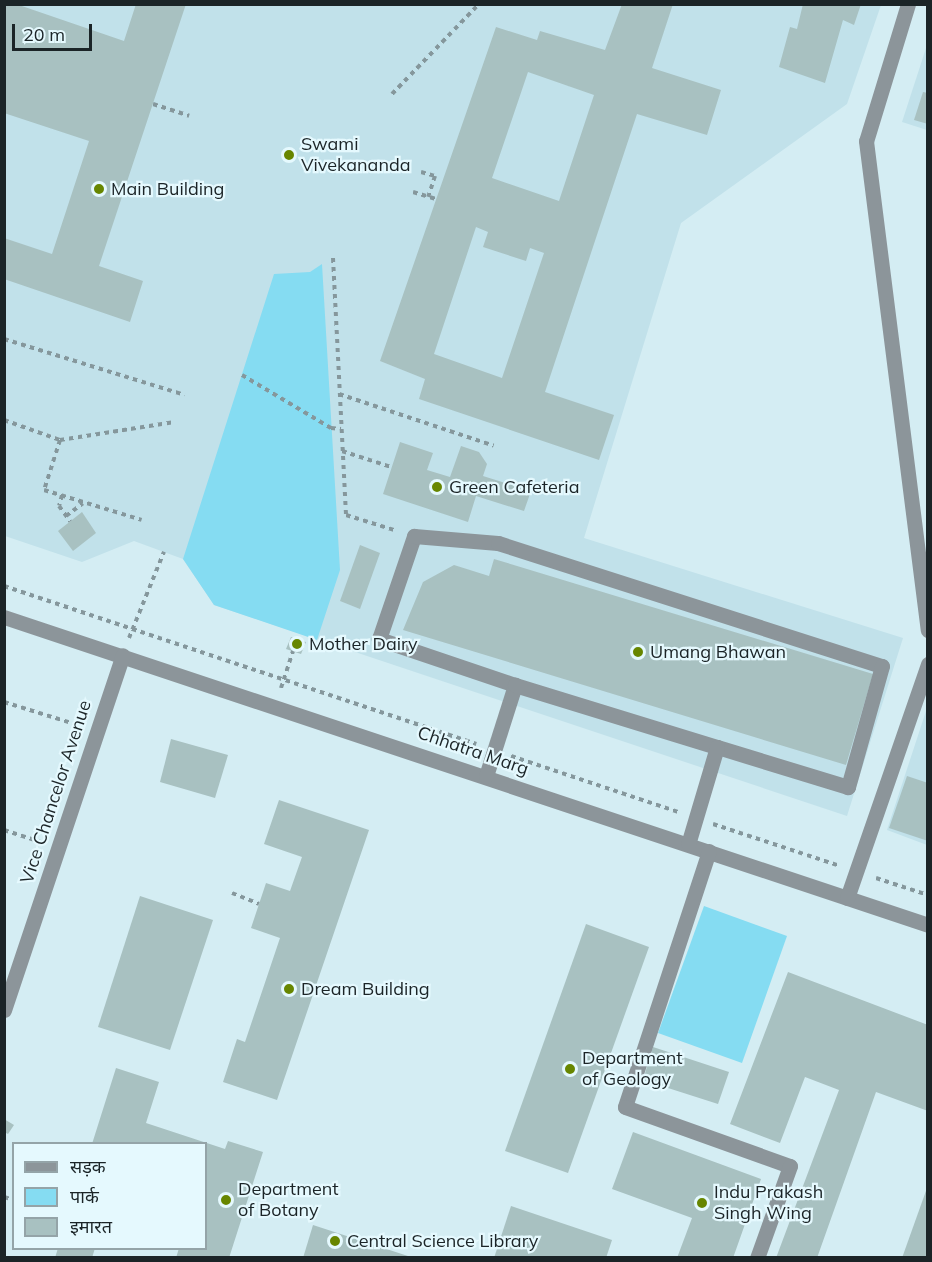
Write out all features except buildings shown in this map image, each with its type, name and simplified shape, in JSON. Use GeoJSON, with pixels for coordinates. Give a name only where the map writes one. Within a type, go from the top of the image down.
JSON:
{"type":"FeatureCollection","features":[{"type":"Feature","properties":{"kind":"street"},"geometry":{"type":"LineString","coordinates":[[908,4],[866,141],[927,630]]}},
{"type":"Feature","properties":{"kind":"street"},"geometry":{"type":"LineString","coordinates":[[414,536],[498,543],[882,666],[848,787],[515,685],[379,639],[414,536]]}},
{"type":"Feature","properties":{"kind":"street","name":"Chhatra Marg"},"geometry":{"type":"LineString","coordinates":[[4,617],[274,705],[927,925]]}},
{"type":"Feature","properties":{"kind":"street","name":"Vice Chancelor Avenue"},"geometry":{"type":"LineString","coordinates":[[4,1010],[123,655]]}},
{"type":"Feature","properties":{"kind":"street"},"geometry":{"type":"LineString","coordinates":[[847,898],[927,664]]}},
{"type":"Feature","properties":{"kind":"street"},"geometry":{"type":"LineString","coordinates":[[486,776],[515,685]]}},
{"type":"Feature","properties":{"kind":"street"},"geometry":{"type":"LineString","coordinates":[[688,844],[717,747]]}},
{"type":"Feature","properties":{"kind":"street"},"geometry":{"type":"LineString","coordinates":[[709,852],[625,1107],[790,1166],[757,1257]]}},
{"type":"Feature","properties":{"kind":"path"},"geometry":{"type":"LineString","coordinates":[[392,94],[479,4]]}},
{"type":"Feature","properties":{"kind":"path"},"geometry":{"type":"LineString","coordinates":[[153,104],[189,116]]}},
{"type":"Feature","properties":{"kind":"path"},"geometry":{"type":"LineString","coordinates":[[421,171],[435,176],[428,197]]}},
{"type":"Feature","properties":{"kind":"path"},"geometry":{"type":"LineString","coordinates":[[413,192],[436,199]]}},
{"type":"Feature","properties":{"kind":"path"},"geometry":{"type":"LineString","coordinates":[[333,258],[345,516],[414,536]]}},
{"type":"Feature","properties":{"kind":"path"},"geometry":{"type":"LineString","coordinates":[[4,339],[185,395]]}},
{"type":"Feature","properties":{"kind":"path"},"geometry":{"type":"LineString","coordinates":[[242,375],[331,428],[341,429]]}},
{"type":"Feature","properties":{"kind":"path"},"geometry":{"type":"LineString","coordinates":[[339,394],[494,446]]}},
{"type":"Feature","properties":{"kind":"path"},"geometry":{"type":"LineString","coordinates":[[4,420],[60,440],[175,422]]}},
{"type":"Feature","properties":{"kind":"path"},"geometry":{"type":"LineString","coordinates":[[60,440],[44,490],[141,520]]}},
{"type":"Feature","properties":{"kind":"path"},"geometry":{"type":"LineString","coordinates":[[342,452],[391,467]]}},
{"type":"Feature","properties":{"kind":"path"},"geometry":{"type":"LineString","coordinates":[[62,495],[59,506],[70,521]]}},
{"type":"Feature","properties":{"kind":"path"},"geometry":{"type":"LineString","coordinates":[[66,516],[84,502]]}},
{"type":"Feature","properties":{"kind":"path"},"geometry":{"type":"LineString","coordinates":[[123,655],[164,552]]}},
{"type":"Feature","properties":{"kind":"path"},"geometry":{"type":"LineString","coordinates":[[4,586],[927,895]]}},
{"type":"Feature","properties":{"kind":"path"},"geometry":{"type":"LineString","coordinates":[[274,705],[293,651]]}},
{"type":"Feature","properties":{"kind":"path"},"geometry":{"type":"LineString","coordinates":[[4,702],[96,731]]}},
{"type":"Feature","properties":{"kind":"path"},"geometry":{"type":"LineString","coordinates":[[4,830],[59,847]]}},
{"type":"Feature","properties":{"kind":"path"},"geometry":{"type":"LineString","coordinates":[[232,893],[259,904]]}},
{"type":"Feature","properties":{"kind":"shaded area"},"geometry":{"type":"Polygon","coordinates":[[[5,5],[881,5],[847,104],[681,223],[584,538],[903,638],[847,816],[214,605],[183,559],[134,541],[82,562],[5,536],[5,5]]]}},
{"type":"Feature","properties":{"kind":"shaded area"},"geometry":{"type":"Polygon","coordinates":[[[927,45],[927,130],[902,122],[927,45]]]}},
{"type":"Feature","properties":{"kind":"shaded area"},"geometry":{"type":"Polygon","coordinates":[[[927,708],[927,845],[887,830],[927,708]]]}},
{"type":"Feature","properties":{"kind":"green space"},"geometry":{"type":"Polygon","coordinates":[[[322,264],[340,570],[317,640],[214,605],[183,559],[274,274],[310,272],[322,264]]]}},
{"type":"Feature","properties":{"kind":"green space"},"geometry":{"type":"Polygon","coordinates":[[[704,906],[787,936],[742,1063],[658,1033],[704,906]]]}},
{"type":"Feature","properties":{"kind":"place","name":"Swami Vivekananda"},"geometry":{"type":"Point","coordinates":[289,155]}},
{"type":"Feature","properties":{"kind":"place","name":"Main Building"},"geometry":{"type":"Point","coordinates":[99,189]}},
{"type":"Feature","properties":{"kind":"place","name":"Green Cafeteria"},"geometry":{"type":"Point","coordinates":[437,487]}},
{"type":"Feature","properties":{"kind":"place","name":"Mother Dairy"},"geometry":{"type":"Point","coordinates":[297,644]}},
{"type":"Feature","properties":{"kind":"place","name":"Umang Bhawan"},"geometry":{"type":"Point","coordinates":[638,652]}},
{"type":"Feature","properties":{"kind":"place","name":"Dream Building"},"geometry":{"type":"Point","coordinates":[289,989]}},
{"type":"Feature","properties":{"kind":"place","name":"Department of Geology"},"geometry":{"type":"Point","coordinates":[570,1069]}},
{"type":"Feature","properties":{"kind":"place","name":"Department of Botany"},"geometry":{"type":"Point","coordinates":[226,1200]}},
{"type":"Feature","properties":{"kind":"place","name":"Indu Prakash Singh Wing"},"geometry":{"type":"Point","coordinates":[702,1203]}},
{"type":"Feature","properties":{"kind":"place","name":"Central Science Library"},"geometry":{"type":"Point","coordinates":[335,1241]}}]}
